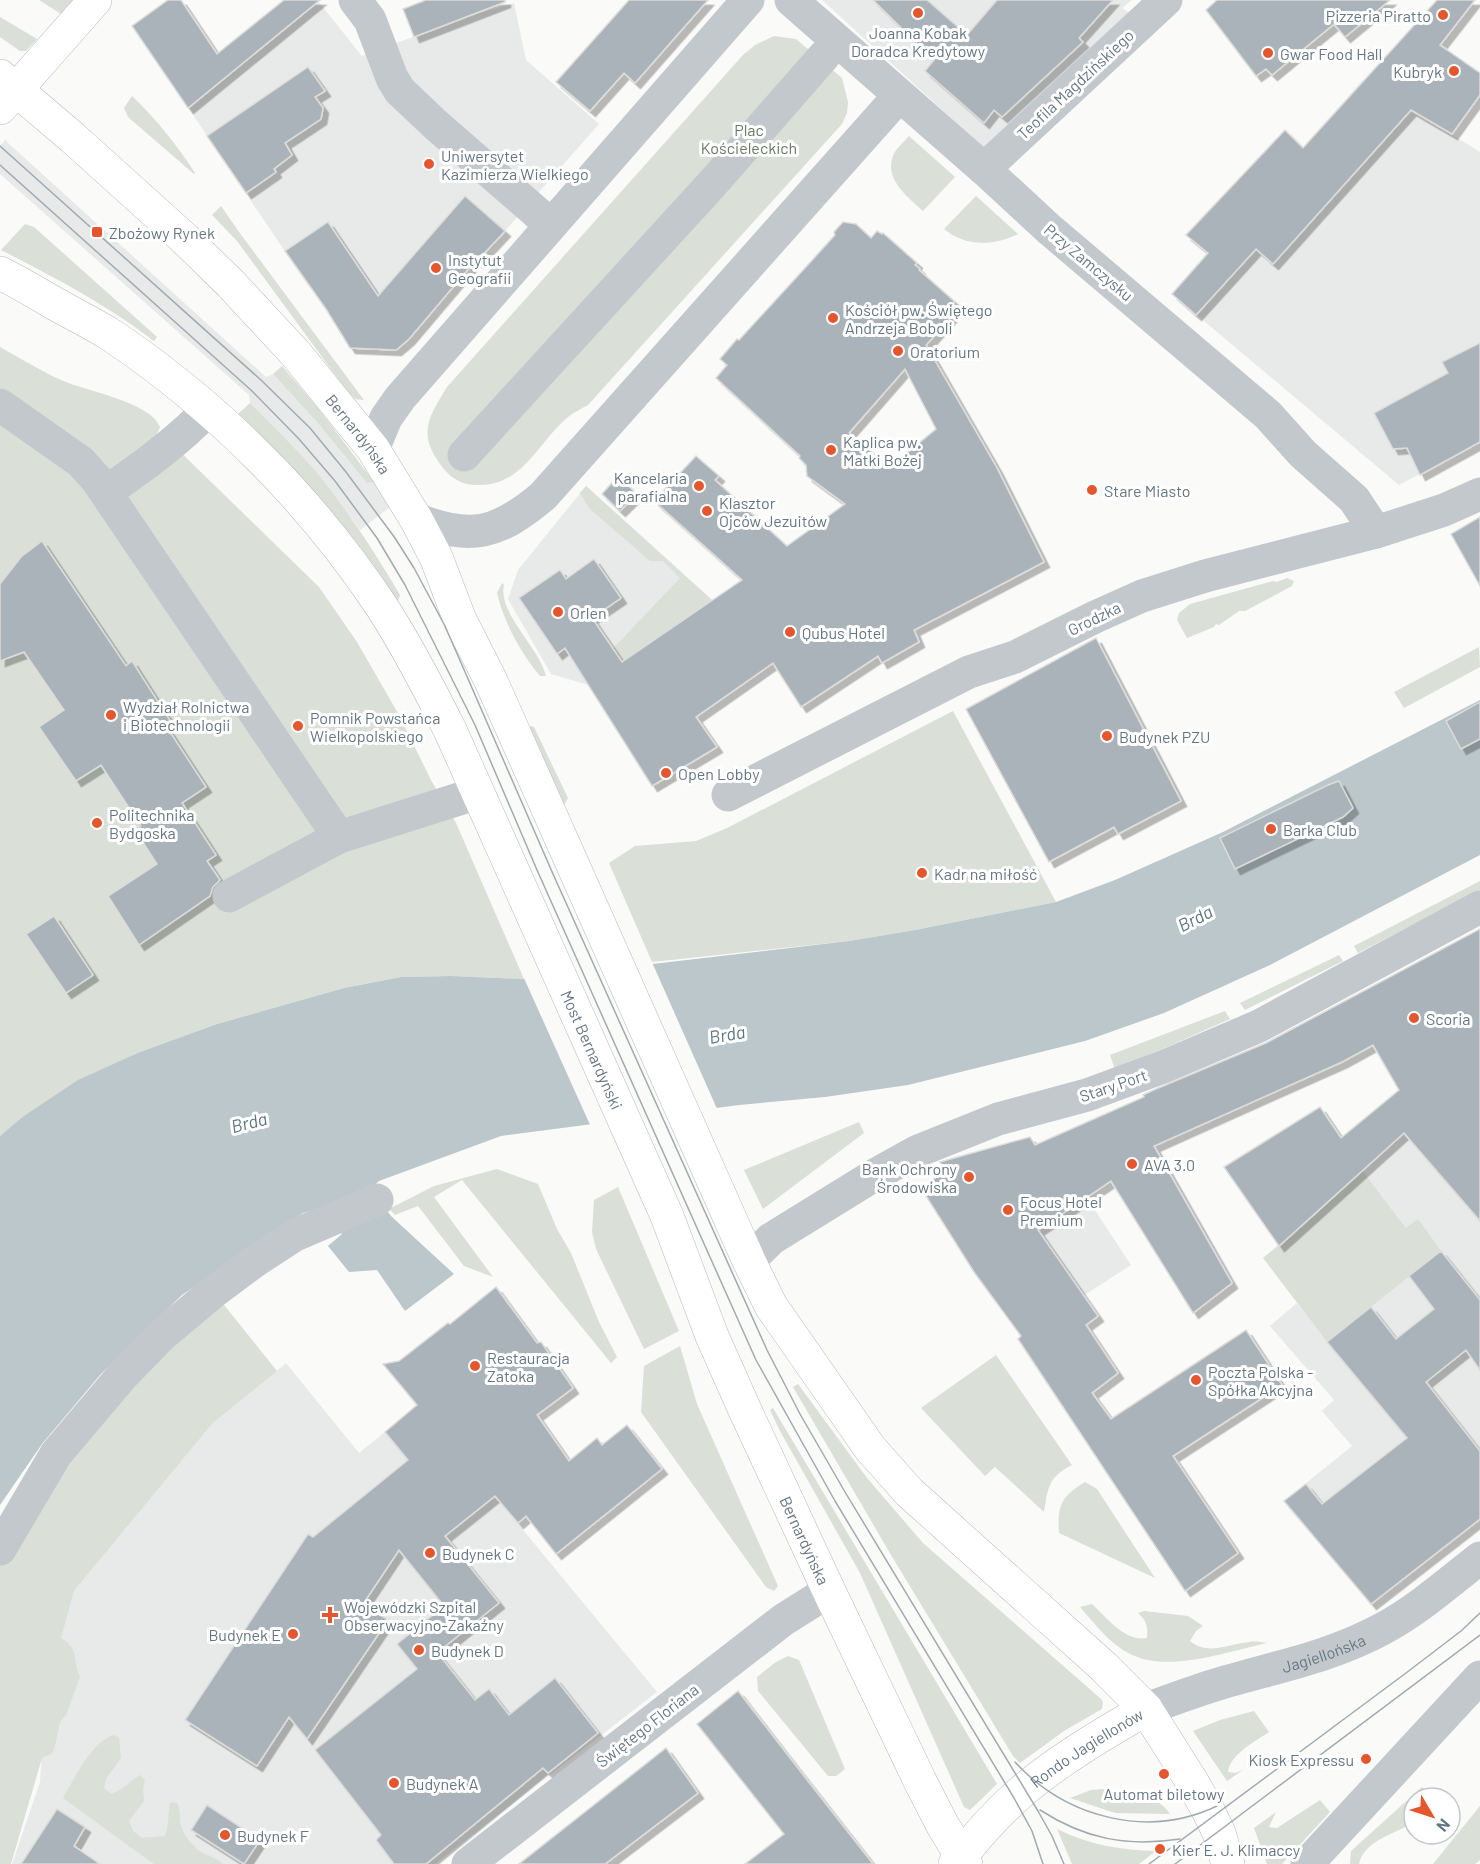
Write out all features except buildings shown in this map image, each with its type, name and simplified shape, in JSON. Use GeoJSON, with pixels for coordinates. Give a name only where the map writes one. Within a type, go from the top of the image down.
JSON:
{"type":"FeatureCollection","features":[{"type":"Feature","properties":{"kind":"main road"},"geometry":{"type":"LineString","coordinates":[[6,91],[95,0]]}},
{"type":"Feature","properties":{"kind":"main road","name":"Bernardyńska"},"geometry":{"type":"LineString","coordinates":[[6,91],[184,239],[231,284],[297,354],[373,449],[416,519],[436,557],[460,620],[491,681],[749,1261]]}},
{"type":"Feature","properties":{"kind":"main road"},"geometry":{"type":"LineString","coordinates":[[0,273],[110,334],[163,373],[208,410],[265,463],[306,507],[341,550],[382,608],[419,670],[450,730],[478,794]]}},
{"type":"Feature","properties":{"kind":"main road","name":"Most Bernardyński"},"geometry":{"type":"LineString","coordinates":[[478,794],[667,1216]]}},
{"type":"Feature","properties":{"kind":"main road","name":"Bernardyńska"},"geometry":{"type":"LineString","coordinates":[[667,1216],[712,1336],[829,1591],[961,1861]]}},
{"type":"Feature","properties":{"kind":"main road"},"geometry":{"type":"LineString","coordinates":[[749,1261],[771,1306],[865,1440],[900,1483],[1104,1667],[1146,1709]]}},
{"type":"Feature","properties":{"kind":"main road","name":"Rondo Jagiellonów"},"geometry":{"type":"LineString","coordinates":[[961,1861],[1004,1808],[1034,1782],[1146,1709],[1209,1810],[1228,1864]]}},
{"type":"Feature","properties":{"kind":"street"},"geometry":{"type":"LineString","coordinates":[[355,0],[370,20],[392,78],[400,91],[435,125],[551,225]]}},
{"type":"Feature","properties":{"kind":"street"},"geometry":{"type":"LineString","coordinates":[[373,449],[380,430],[394,406],[748,0]]}},
{"type":"Feature","properties":{"kind":"street","name":"Przy Zamczysku"},"geometry":{"type":"LineString","coordinates":[[791,0],[1049,229],[1268,415],[1303,454],[1354,499],[1376,532]]}},
{"type":"Feature","properties":{"kind":"street","name":"Teofila Magdzińskiego"},"geometry":{"type":"LineString","coordinates":[[984,169],[1166,0]]}},
{"type":"Feature","properties":{"kind":"street"},"geometry":{"type":"LineString","coordinates":[[464,455],[712,184],[824,56]]}},
{"type":"Feature","properties":{"kind":"street"},"geometry":{"type":"LineString","coordinates":[[416,519],[438,528],[468,532],[485,530],[506,523],[543,496],[899,96]]}},
{"type":"Feature","properties":{"kind":"street"},"geometry":{"type":"LineString","coordinates":[[0,405],[81,462],[106,492],[339,837]]}},
{"type":"Feature","properties":{"kind":"street"},"geometry":{"type":"LineString","coordinates":[[106,492],[160,455],[208,410]]}},
{"type":"Feature","properties":{"kind":"street","name":"Grodzka"},"geometry":{"type":"LineString","coordinates":[[728,795],[969,672],[1015,657],[1095,616],[1142,596],[1204,576],[1376,532],[1444,510],[1480,494]]}},
{"type":"Feature","properties":{"kind":"street"},"geometry":{"type":"LineString","coordinates":[[229,896],[339,837],[478,794]]}},
{"type":"Feature","properties":{"kind":"street","name":"Stary Port"},"geometry":{"type":"LineString","coordinates":[[749,1261],[771,1239],[918,1151],[998,1119],[1087,1095],[1163,1067],[1258,1026],[1480,907]]}},
{"type":"Feature","properties":{"kind":"street"},"geometry":{"type":"LineString","coordinates":[[0,1549],[56,1454],[122,1376],[154,1343],[213,1293],[255,1261],[295,1235],[377,1200]]}},
{"type":"Feature","properties":{"kind":"street","name":"Jagiellońska"},"geometry":{"type":"LineString","coordinates":[[1146,1709],[1216,1685],[1320,1657],[1385,1628],[1428,1599],[1480,1558]]}},
{"type":"Feature","properties":{"kind":"street","name":"Świętego Floriana"},"geometry":{"type":"LineString","coordinates":[[468,1864],[783,1620],[829,1591]]}},
{"type":"Feature","properties":{"kind":"street"},"geometry":{"type":"LineString","coordinates":[[1307,1864],[1480,1677]]}},
{"type":"Feature","properties":{"kind":"shaded area"},"geometry":{"type":"Polygon","coordinates":[[[822,0],[1132,0],[1122,8],[1131,14],[984,148],[822,0]]]}},
{"type":"Feature","properties":{"kind":"shaded area","name":"Uniwersytet Kazimierza Wielkiego"},"geometry":{"type":"Polygon","coordinates":[[[318,1],[362,56],[466,17],[514,3],[526,60],[599,124],[505,231],[447,292],[447,295],[404,343],[402,345],[396,343],[395,350],[353,348],[352,342],[346,342],[335,323],[333,324],[334,320],[309,287],[189,109],[318,1]]]}},
{"type":"Feature","properties":{"kind":"shaded area"},"geometry":{"type":"Polygon","coordinates":[[[1363,80],[1480,152],[1480,442],[1399,485],[1172,294],[1363,80]]]}},
{"type":"Feature","properties":{"kind":"shaded area"},"geometry":{"type":"Polygon","coordinates":[[[6,139],[266,377],[273,374],[317,422],[367,483],[374,482],[390,507],[360,530],[325,483],[250,403],[249,395],[0,174],[0,146],[6,139]]]}},
{"type":"Feature","properties":{"kind":"shaded area"},"geometry":{"type":"Polygon","coordinates":[[[586,486],[712,600],[588,685],[551,674],[508,599],[518,570],[586,486]]]}},
{"type":"Feature","properties":{"kind":"shaded area"},"geometry":{"type":"Polygon","coordinates":[[[1419,1119],[1480,1122],[1480,1519],[1371,1604],[1284,1501],[1352,1446],[1322,1411],[1334,1400],[1270,1326],[1297,1303],[1327,1342],[1440,1251],[1406,1228],[1362,1170],[1419,1119]]]}},
{"type":"Feature","properties":{"kind":"shaded area"},"geometry":{"type":"Polygon","coordinates":[[[1030,1137],[1077,1203],[1087,1198],[1131,1265],[1021,1336],[974,1272],[926,1196],[930,1182],[945,1171],[1030,1137]]]}},
{"type":"Feature","properties":{"kind":"shaded area","name":"Wojewódzki Szpital Obserwacyjno-Zakaźny"},"geometry":{"type":"Polygon","coordinates":[[[286,1363],[359,1453],[385,1432],[460,1524],[495,1496],[657,1692],[435,1864],[12,1864],[40,1782],[46,1688],[74,1591],[212,1424],[286,1363]]]}},
{"type":"Feature","properties":{"kind":"green space"},"geometry":{"type":"Polygon","coordinates":[[[39,0],[74,0],[61,14],[39,0]]]}},
{"type":"Feature","properties":{"kind":"green space"},"geometry":{"type":"Polygon","coordinates":[[[0,17],[37,39],[26,51],[20,51],[0,37],[0,17]]]}},
{"type":"Feature","properties":{"kind":"green space","name":"Plac Kościeleckich"},"geometry":{"type":"Polygon","coordinates":[[[774,36],[796,39],[842,78],[848,102],[847,113],[842,124],[588,405],[575,412],[557,427],[528,462],[506,479],[492,484],[463,483],[453,477],[436,458],[428,439],[429,421],[447,387],[743,55],[755,45],[774,36]]]}},
{"type":"Feature","properties":{"kind":"green space"},"geometry":{"type":"Polygon","coordinates":[[[132,96],[166,133],[194,174],[128,117],[124,108],[132,96]]]}},
{"type":"Feature","properties":{"kind":"green space"},"geometry":{"type":"Polygon","coordinates":[[[909,136],[955,177],[923,211],[905,195],[892,175],[893,156],[909,136]]]}},
{"type":"Feature","properties":{"kind":"green space"},"geometry":{"type":"Polygon","coordinates":[[[976,196],[1018,234],[999,241],[980,243],[961,239],[944,229],[976,196]]]}},
{"type":"Feature","properties":{"kind":"green space"},"geometry":{"type":"Polygon","coordinates":[[[221,206],[364,400],[355,399],[347,391],[237,241],[212,215],[221,206]]]}},
{"type":"Feature","properties":{"kind":"green space"},"geometry":{"type":"Polygon","coordinates":[[[25,224],[34,227],[157,337],[154,341],[99,304],[1,250],[25,224]]]}},
{"type":"Feature","properties":{"kind":"green space"},"geometry":{"type":"Polygon","coordinates":[[[0,347],[61,380],[131,404],[154,418],[160,427],[157,434],[170,442],[319,587],[357,642],[399,715],[431,780],[456,823],[524,979],[451,976],[401,977],[344,988],[217,1024],[140,1052],[21,1118],[0,1136],[0,347]]]}},
{"type":"Feature","properties":{"kind":"green space"},"geometry":{"type":"Polygon","coordinates":[[[282,366],[318,408],[374,482],[367,483],[317,422],[273,374],[282,366]]]}},
{"type":"Feature","properties":{"kind":"green space"},"geometry":{"type":"Polygon","coordinates":[[[250,403],[299,452],[336,497],[365,538],[400,595],[398,601],[322,504],[282,458],[238,414],[250,403]]]}},
{"type":"Feature","properties":{"kind":"green space"},"geometry":{"type":"Polygon","coordinates":[[[586,486],[712,600],[588,685],[589,674],[680,578],[663,561],[650,561],[589,508],[580,493],[586,486]]]}},
{"type":"Feature","properties":{"kind":"green space"},"geometry":{"type":"Polygon","coordinates":[[[1287,578],[1294,581],[1292,586],[1245,611],[1239,611],[1219,625],[1216,624],[1214,627],[1187,638],[1177,620],[1179,613],[1190,604],[1287,578]]]}},
{"type":"Feature","properties":{"kind":"green space"},"geometry":{"type":"Polygon","coordinates":[[[502,583],[512,618],[536,653],[546,676],[540,676],[533,667],[509,626],[497,593],[502,583]]]}},
{"type":"Feature","properties":{"kind":"green space"},"geometry":{"type":"Polygon","coordinates":[[[1479,647],[1480,667],[1404,708],[1394,692],[1479,647]]]}},
{"type":"Feature","properties":{"kind":"green space"},"geometry":{"type":"Polygon","coordinates":[[[953,711],[1056,902],[849,941],[652,962],[609,863],[635,846],[696,841],[727,828],[953,711]]]}},
{"type":"Feature","properties":{"kind":"green space"},"geometry":{"type":"Polygon","coordinates":[[[534,727],[568,798],[565,804],[529,728],[534,727]]]}},
{"type":"Feature","properties":{"kind":"green space"},"geometry":{"type":"Polygon","coordinates":[[[1480,881],[1480,890],[1358,953],[1354,946],[1480,881]]]}},
{"type":"Feature","properties":{"kind":"green space"},"geometry":{"type":"Polygon","coordinates":[[[1339,955],[1343,961],[1245,1010],[1240,1003],[1339,955]]]}},
{"type":"Feature","properties":{"kind":"green space"},"geometry":{"type":"Polygon","coordinates":[[[1225,1011],[1230,1019],[1115,1070],[1110,1055],[1225,1011]]]}},
{"type":"Feature","properties":{"kind":"green space"},"geometry":{"type":"Polygon","coordinates":[[[859,1122],[864,1133],[763,1209],[744,1170],[859,1122]]]}},
{"type":"Feature","properties":{"kind":"green space"},"geometry":{"type":"Polygon","coordinates":[[[497,1169],[538,1184],[557,1229],[571,1253],[599,1322],[617,1357],[611,1363],[462,1180],[434,1197],[493,1277],[464,1266],[418,1206],[395,1215],[389,1209],[434,1186],[497,1169]]]}},
{"type":"Feature","properties":{"kind":"green space"},"geometry":{"type":"Polygon","coordinates":[[[1362,1170],[1406,1228],[1418,1219],[1441,1251],[1327,1342],[1263,1258],[1316,1214],[1362,1170]]]}},
{"type":"Feature","properties":{"kind":"green space"},"geometry":{"type":"Polygon","coordinates":[[[618,1187],[679,1331],[644,1349],[596,1249],[592,1232],[594,1200],[618,1187]]]}},
{"type":"Feature","properties":{"kind":"green space"},"geometry":{"type":"Polygon","coordinates":[[[220,1300],[277,1371],[212,1424],[74,1591],[61,1638],[73,1650],[80,1677],[66,1715],[60,1722],[54,1750],[42,1758],[11,1864],[0,1864],[0,1561],[107,1410],[220,1300]]]}},
{"type":"Feature","properties":{"kind":"green space"},"geometry":{"type":"Polygon","coordinates":[[[680,1346],[697,1404],[778,1586],[774,1591],[766,1587],[641,1412],[644,1366],[680,1346]]]}},
{"type":"Feature","properties":{"kind":"green space"},"geometry":{"type":"Polygon","coordinates":[[[996,1355],[1072,1465],[1058,1474],[1050,1484],[1044,1512],[995,1467],[985,1476],[921,1408],[996,1355]]]}},
{"type":"Feature","properties":{"kind":"green space"},"geometry":{"type":"Polygon","coordinates":[[[798,1384],[867,1478],[923,1543],[1101,1699],[1102,1709],[1064,1731],[1020,1763],[1013,1756],[891,1555],[793,1387],[798,1384]]]}},
{"type":"Feature","properties":{"kind":"green space"},"geometry":{"type":"Polygon","coordinates":[[[773,1408],[997,1784],[970,1810],[964,1807],[860,1573],[780,1431],[770,1410],[773,1408]]]}},
{"type":"Feature","properties":{"kind":"green space"},"geometry":{"type":"Polygon","coordinates":[[[1085,1482],[1097,1489],[1155,1578],[1059,1533],[1062,1503],[1071,1492],[1085,1482]]]}},
{"type":"Feature","properties":{"kind":"green space"},"geometry":{"type":"Polygon","coordinates":[[[1092,1604],[1117,1628],[1139,1638],[1147,1638],[1146,1624],[1138,1613],[1144,1611],[1188,1616],[1203,1626],[1196,1631],[1190,1641],[1204,1648],[1251,1642],[1267,1643],[1183,1661],[1149,1660],[1127,1652],[1105,1635],[1080,1607],[1092,1604]]]}},
{"type":"Feature","properties":{"kind":"green space"},"geometry":{"type":"Polygon","coordinates":[[[788,1656],[799,1660],[845,1769],[836,1776],[828,1776],[758,1691],[757,1677],[788,1656]]]}},
{"type":"Feature","properties":{"kind":"green space"},"geometry":{"type":"Polygon","coordinates":[[[1254,1711],[1269,1732],[1238,1754],[1228,1772],[1235,1773],[1243,1770],[1227,1781],[1193,1731],[1220,1720],[1254,1711]]]}},
{"type":"Feature","properties":{"kind":"green space"},"geometry":{"type":"Polygon","coordinates":[[[114,1735],[119,1738],[121,1758],[106,1779],[104,1788],[111,1794],[140,1775],[145,1780],[144,1801],[129,1821],[133,1831],[142,1838],[165,1836],[170,1802],[177,1803],[181,1826],[188,1839],[198,1850],[223,1864],[154,1864],[63,1798],[91,1753],[98,1745],[114,1735]]]}},
{"type":"Feature","properties":{"kind":"green space"},"geometry":{"type":"Polygon","coordinates":[[[1091,1790],[1131,1791],[1149,1797],[1157,1801],[1170,1814],[1115,1813],[1070,1798],[1091,1790]]]}},
{"type":"Feature","properties":{"kind":"green space"},"geometry":{"type":"Polygon","coordinates":[[[1320,1800],[1330,1812],[1282,1864],[1267,1864],[1254,1828],[1276,1812],[1269,1827],[1277,1828],[1320,1800]]]}},
{"type":"Feature","properties":{"kind":"green space"},"geometry":{"type":"Polygon","coordinates":[[[1402,1805],[1402,1828],[1374,1843],[1362,1856],[1359,1864],[1350,1864],[1351,1851],[1402,1805]]]}},
{"type":"Feature","properties":{"kind":"green space"},"geometry":{"type":"Polygon","coordinates":[[[1480,1806],[1480,1860],[1475,1864],[1433,1864],[1448,1846],[1462,1846],[1462,1828],[1480,1806]]]}},
{"type":"Feature","properties":{"kind":"green space"},"geometry":{"type":"Polygon","coordinates":[[[1057,1829],[1105,1846],[1156,1851],[1139,1864],[1072,1864],[1057,1829]]]}},
{"type":"Feature","properties":{"kind":"water","name":"Brda"},"geometry":{"type":"Polygon","coordinates":[[[1480,700],[1480,855],[1270,965],[1164,1013],[1085,1041],[908,1085],[501,1136],[379,1181],[373,1186],[372,1194],[392,1217],[454,1274],[405,1311],[377,1270],[349,1272],[328,1246],[342,1234],[327,1213],[317,1210],[303,1213],[182,1295],[100,1375],[42,1444],[0,1505],[0,1136],[21,1118],[78,1080],[140,1052],[217,1024],[344,988],[401,977],[451,976],[524,979],[849,941],[1056,902],[1115,880],[1223,832],[1480,700]]]}},
{"type":"Feature","properties":{"kind":"pier"},"geometry":{"type":"Polygon","coordinates":[[[651,960],[718,1111],[591,1127],[523,976],[651,960]]]}},
{"type":"Feature","properties":{"kind":"tram line"},"geometry":{"type":"LineString","coordinates":[[0,146],[262,381],[310,428],[346,472],[395,538],[414,568],[445,626],[553,874],[767,1350],[800,1414],[845,1492],[1038,1811],[1064,1864]]}},
{"type":"Feature","properties":{"kind":"tram line"},"geometry":{"type":"LineString","coordinates":[[0,165],[252,391],[299,439],[335,481],[377,538],[405,585],[475,725],[537,870],[756,1360],[835,1501],[1014,1798],[1032,1831],[1043,1864]]}},
{"type":"Feature","properties":{"kind":"tram line"},"geometry":{"type":"LineString","coordinates":[[1149,1864],[1406,1673],[1461,1631],[1480,1613]]}},
{"type":"Feature","properties":{"kind":"tram line"},"geometry":{"type":"LineString","coordinates":[[1175,1864],[1480,1635]]}},
{"type":"Feature","properties":{"kind":"tram line"},"geometry":{"type":"LineString","coordinates":[[1015,1762],[1035,1781],[1058,1797],[1083,1809],[1109,1817],[1136,1821],[1164,1821],[1191,1816],[1217,1806]]}},
{"type":"Feature","properties":{"kind":"tram line"},"geometry":{"type":"LineString","coordinates":[[1040,1810],[1073,1828],[1107,1838],[1142,1842],[1180,1839]]}},
{"type":"Feature","properties":{"kind":"place","name":"Joanna Kobak Doradca Kredytowy"},"geometry":{"type":"Point","coordinates":[918,13]}},
{"type":"Feature","properties":{"kind":"place","name":"Pizzeria Piratto"},"geometry":{"type":"Point","coordinates":[1443,15]}},
{"type":"Feature","properties":{"kind":"place","name":"Gwar Food Hall"},"geometry":{"type":"Point","coordinates":[1268,53]}},
{"type":"Feature","properties":{"kind":"place","name":"Kubryk"},"geometry":{"type":"Point","coordinates":[1454,71]}},
{"type":"Feature","properties":{"kind":"place","name":"Uniwersytet Kazimierza Wielkiego"},"geometry":{"type":"Point","coordinates":[429,164]}},
{"type":"Feature","properties":{"kind":"place","name":"Zbożowy Rynek"},"geometry":{"type":"Point","coordinates":[97,232]}},
{"type":"Feature","properties":{"kind":"place","name":"Instytut Geografii"},"geometry":{"type":"Point","coordinates":[436,268]}},
{"type":"Feature","properties":{"kind":"place","name":"Kościół pw. Świętego Andrzeja Boboli"},"geometry":{"type":"Point","coordinates":[833,318]}},
{"type":"Feature","properties":{"kind":"place","name":"Oratorium"},"geometry":{"type":"Point","coordinates":[898,351]}},
{"type":"Feature","properties":{"kind":"place","name":"Kaplica pw. Matki Bożej"},"geometry":{"type":"Point","coordinates":[831,450]}},
{"type":"Feature","properties":{"kind":"place","name":"Kancelaria parafialna"},"geometry":{"type":"Point","coordinates":[699,486]}},
{"type":"Feature","properties":{"kind":"place","name":"Stare Miasto"},"geometry":{"type":"Point","coordinates":[1092,490]}},
{"type":"Feature","properties":{"kind":"place","name":"Klasztor Ojców Jezuitów"},"geometry":{"type":"Point","coordinates":[707,511]}},
{"type":"Feature","properties":{"kind":"place","name":"Orlen"},"geometry":{"type":"Point","coordinates":[558,612]}},
{"type":"Feature","properties":{"kind":"place","name":"Qubus Hotel"},"geometry":{"type":"Point","coordinates":[790,632]}},
{"type":"Feature","properties":{"kind":"place","name":"Wydział Rolnictwa i Biotechnologii"},"geometry":{"type":"Point","coordinates":[111,715]}},
{"type":"Feature","properties":{"kind":"place","name":"Pomnik Powstańca Wielkopolskiego"},"geometry":{"type":"Point","coordinates":[298,726]}},
{"type":"Feature","properties":{"kind":"place","name":"Budynek PZU"},"geometry":{"type":"Point","coordinates":[1107,736]}},
{"type":"Feature","properties":{"kind":"place","name":"Open Lobby"},"geometry":{"type":"Point","coordinates":[666,773]}},
{"type":"Feature","properties":{"kind":"place","name":"Politechnika Bydgoska"},"geometry":{"type":"Point","coordinates":[97,823]}},
{"type":"Feature","properties":{"kind":"place","name":"Barka Club"},"geometry":{"type":"Point","coordinates":[1271,829]}},
{"type":"Feature","properties":{"kind":"place","name":"Kadr na miłość"},"geometry":{"type":"Point","coordinates":[922,873]}},
{"type":"Feature","properties":{"kind":"place","name":"Scoria"},"geometry":{"type":"Point","coordinates":[1414,1018]}},
{"type":"Feature","properties":{"kind":"place","name":"AVA 3.0"},"geometry":{"type":"Point","coordinates":[1132,1164]}},
{"type":"Feature","properties":{"kind":"place","name":"Bank Ochrony Środowiska"},"geometry":{"type":"Point","coordinates":[969,1177]}},
{"type":"Feature","properties":{"kind":"place","name":"Focus Hotel Premium"},"geometry":{"type":"Point","coordinates":[1008,1210]}},
{"type":"Feature","properties":{"kind":"place","name":"Restauracja Zatoka"},"geometry":{"type":"Point","coordinates":[475,1366]}},
{"type":"Feature","properties":{"kind":"place","name":"Poczta Polska - Spółka Akcyjna"},"geometry":{"type":"Point","coordinates":[1196,1380]}},
{"type":"Feature","properties":{"kind":"place","name":"Budynek C"},"geometry":{"type":"Point","coordinates":[430,1553]}},
{"type":"Feature","properties":{"kind":"place","name":"Wojewódzki Szpital Obserwacyjno-Zakaźny"},"geometry":{"type":"Point","coordinates":[330,1615]}},
{"type":"Feature","properties":{"kind":"place","name":"Budynek E"},"geometry":{"type":"Point","coordinates":[293,1634]}},
{"type":"Feature","properties":{"kind":"place","name":"Budynek D"},"geometry":{"type":"Point","coordinates":[419,1650]}},
{"type":"Feature","properties":{"kind":"place","name":"Kiosk Expressu"},"geometry":{"type":"Point","coordinates":[1366,1759]}},
{"type":"Feature","properties":{"kind":"place","name":"Automat biletowy"},"geometry":{"type":"Point","coordinates":[1164,1774]}},
{"type":"Feature","properties":{"kind":"place","name":"Budynek A"},"geometry":{"type":"Point","coordinates":[394,1783]}},
{"type":"Feature","properties":{"kind":"place","name":"Budynek F"},"geometry":{"type":"Point","coordinates":[225,1835]}},
{"type":"Feature","properties":{"kind":"place","name":"Kier E. J. Klimaccy"},"geometry":{"type":"Point","coordinates":[1160,1849]}}]}
